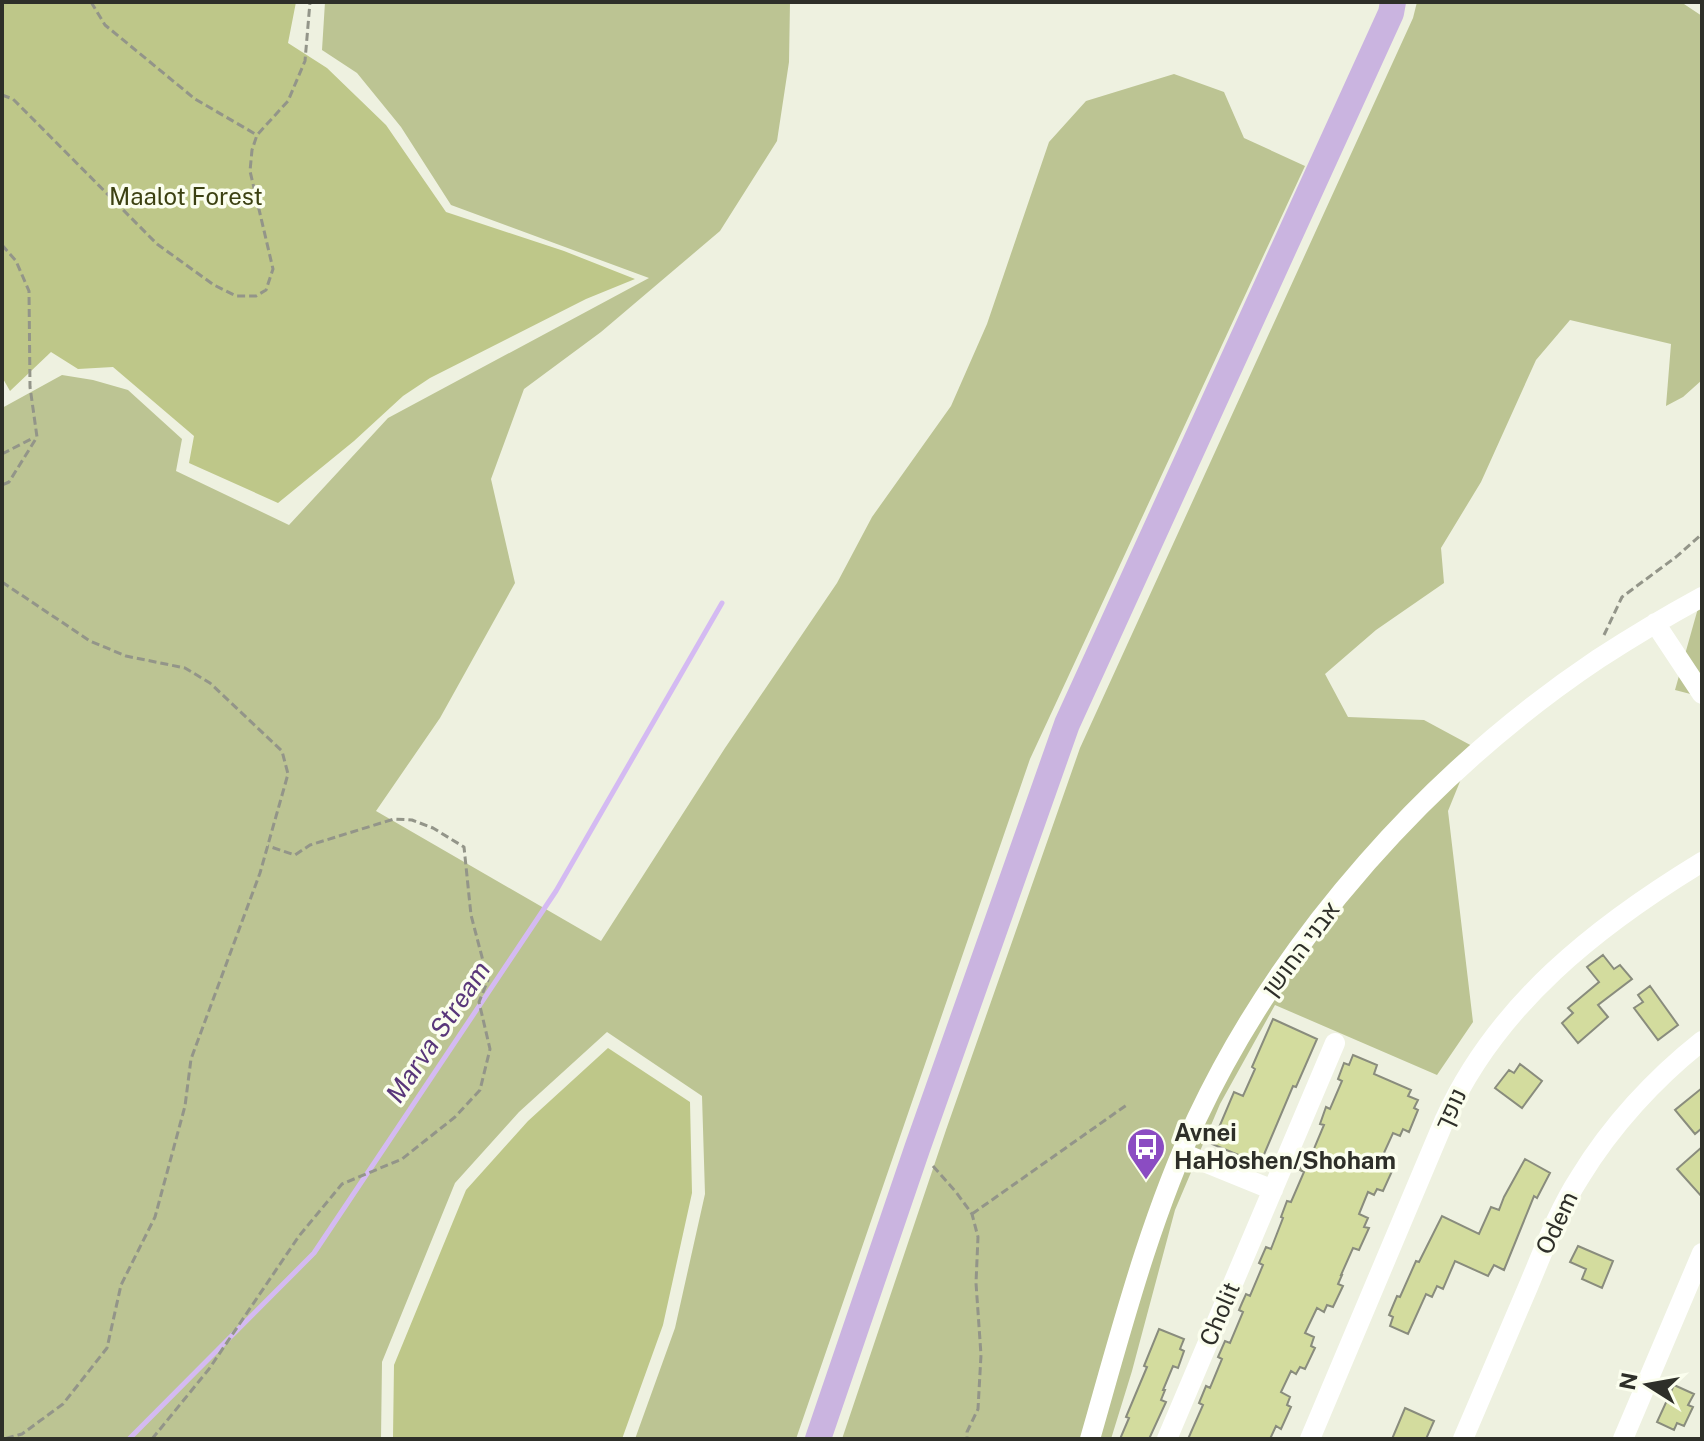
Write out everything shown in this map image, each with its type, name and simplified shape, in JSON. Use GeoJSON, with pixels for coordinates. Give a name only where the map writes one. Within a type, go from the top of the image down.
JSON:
{"type":"FeatureCollection","features":[{"type":"Feature","properties":{"kind":"main road"},"geometry":{"type":"LineString","coordinates":[[818,1439],[1067,724],[1391,13],[1393,2]]}},
{"type":"Feature","properties":{"kind":"street","name":"אבני החושן"},"geometry":{"type":"LineString","coordinates":[[1090,1439],[1144,1255],[1182,1153],[1222,1069],[1262,1000],[1299,948],[1399,828],[1463,766],[1543,699],[1597,660],[1702,597]]}},
{"type":"Feature","properties":{"kind":"street"},"geometry":{"type":"LineString","coordinates":[[1655,623],[1702,694]]}},
{"type":"Feature","properties":{"kind":"street","name":"נופך"},"geometry":{"type":"LineString","coordinates":[[1310,1439],[1445,1119],[1484,1049],[1522,1002],[1573,953],[1640,902],[1702,862]]}},
{"type":"Feature","properties":{"kind":"street","name":"Odem"},"geometry":{"type":"LineString","coordinates":[[1463,1439],[1553,1227],[1581,1175],[1633,1107],[1702,1041]]}},
{"type":"Feature","properties":{"kind":"street","name":"Cholit"},"geometry":{"type":"LineString","coordinates":[[1167,1439],[1335,1043]]}},
{"type":"Feature","properties":{"kind":"street"},"geometry":{"type":"LineString","coordinates":[[1182,1153],[1273,1190]]}},
{"type":"Feature","properties":{"kind":"street"},"geometry":{"type":"LineString","coordinates":[[1623,1439],[1700,1265]]}},
{"type":"Feature","properties":{"kind":"path"},"geometry":{"type":"LineString","coordinates":[[91,2],[105,25],[195,99],[257,135]]}},
{"type":"Feature","properties":{"kind":"path"},"geometry":{"type":"LineString","coordinates":[[2,95],[13,99],[157,244],[214,285],[236,296],[256,296],[266,290],[273,269],[250,171],[252,150],[257,135],[288,101],[305,61],[310,2]]}},
{"type":"Feature","properties":{"kind":"path"},"geometry":{"type":"LineString","coordinates":[[2,245],[16,261],[29,291],[30,387],[37,437],[9,482],[2,485]]}},
{"type":"Feature","properties":{"kind":"path"},"geometry":{"type":"LineString","coordinates":[[2,454],[37,437]]}},
{"type":"Feature","properties":{"kind":"path"},"geometry":{"type":"LineString","coordinates":[[1597,660],[1605,631],[1622,597],[1702,534]]}},
{"type":"Feature","properties":{"kind":"path"},"geometry":{"type":"LineString","coordinates":[[2,582],[90,641],[126,656],[185,668],[210,683],[282,751],[288,774],[260,873],[191,1059],[185,1106],[155,1217],[121,1285],[107,1348],[63,1404],[22,1434],[4,1439]]}},
{"type":"Feature","properties":{"kind":"path"},"geometry":{"type":"LineString","coordinates":[[152,1439],[209,1369],[299,1236],[342,1184],[402,1159],[455,1117],[480,1090],[490,1049],[479,1002],[488,980],[471,915],[464,847],[433,828],[412,820],[394,819],[310,845],[295,855],[268,846]]}},
{"type":"Feature","properties":{"kind":"path"},"geometry":{"type":"LineString","coordinates":[[972,1214],[1128,1104]]}},
{"type":"Feature","properties":{"kind":"path"},"geometry":{"type":"LineString","coordinates":[[917,1149],[972,1214],[978,1237],[976,1283],[981,1355],[978,1409],[967,1432],[967,1439]]}},
{"type":"Feature","properties":{"kind":"green space","name":"Maalot Forest"},"geometry":{"type":"Polygon","coordinates":[[[2,2],[296,2],[288,43],[327,68],[386,125],[446,212],[564,251],[635,279],[586,299],[430,378],[403,396],[278,503],[189,463],[194,436],[113,367],[78,369],[51,352],[10,391],[2,377],[2,2]]]}},
{"type":"Feature","properties":{"kind":"green space"},"geometry":{"type":"Polygon","coordinates":[[[325,2],[790,2],[789,62],[777,141],[720,231],[601,332],[524,389],[491,479],[515,583],[440,718],[376,811],[601,941],[725,748],[837,583],[872,517],[951,406],[987,324],[1049,142],[1086,101],[1174,74],[1224,92],[1244,138],[1305,166],[1030,759],[796,1439],[635,1439],[675,1328],[705,1194],[702,1096],[607,1032],[519,1112],[455,1183],[382,1362],[381,1439],[2,1439],[2,408],[62,375],[128,390],[182,439],[176,471],[289,525],[388,418],[649,278],[451,205],[401,127],[357,73],[322,50],[325,2]]]}},
{"type":"Feature","properties":{"kind":"green space"},"geometry":{"type":"Polygon","coordinates":[[[1417,2],[1681,2],[1702,16],[1702,380],[1683,397],[1666,406],[1671,344],[1570,320],[1536,360],[1481,482],[1441,548],[1444,583],[1376,630],[1325,674],[1348,717],[1424,720],[1474,747],[1448,811],[1473,1022],[1437,1075],[1275,1005],[1220,1104],[1175,1210],[1111,1439],[842,1439],[1080,748],[1413,18],[1417,2]]]}},
{"type":"Feature","properties":{"kind":"green space"},"geometry":{"type":"Polygon","coordinates":[[[1702,594],[1702,697],[1675,690],[1702,594]]]}},
{"type":"Feature","properties":{"kind":"green space"},"geometry":{"type":"Polygon","coordinates":[[[608,1048],[690,1102],[692,1193],[663,1325],[622,1439],[395,1439],[394,1365],[466,1190],[528,1121],[608,1048]]]}},
{"type":"Feature","properties":{"kind":"building"},"geometry":{"type":"Polygon","coordinates":[[[1603,955],[1614,969],[1620,965],[1632,979],[1598,1005],[1608,1017],[1578,1043],[1562,1023],[1573,1013],[1568,1008],[1599,982],[1587,967],[1603,955]]]}},
{"type":"Feature","properties":{"kind":"building"},"geometry":{"type":"Polygon","coordinates":[[[1650,986],[1678,1025],[1658,1040],[1634,1008],[1643,1002],[1638,995],[1650,986]]]}},
{"type":"Feature","properties":{"kind":"building"},"geometry":{"type":"Polygon","coordinates":[[[1273,1019],[1317,1039],[1260,1164],[1212,1144],[1234,1092],[1243,1096],[1273,1019]]]}},
{"type":"Feature","properties":{"kind":"building"},"geometry":{"type":"Polygon","coordinates":[[[1353,1055],[1377,1065],[1374,1074],[1411,1090],[1408,1096],[1418,1100],[1414,1108],[1418,1110],[1409,1132],[1403,1129],[1400,1136],[1393,1133],[1383,1155],[1392,1159],[1389,1167],[1393,1169],[1383,1191],[1377,1189],[1374,1195],[1368,1192],[1359,1214],[1368,1218],[1364,1227],[1369,1228],[1359,1250],[1353,1248],[1338,1284],[1343,1286],[1333,1307],[1327,1305],[1324,1312],[1317,1308],[1305,1333],[1314,1337],[1311,1346],[1315,1348],[1305,1369],[1300,1367],[1296,1374],[1291,1371],[1281,1392],[1290,1397],[1287,1405],[1291,1407],[1281,1429],[1276,1426],[1270,1439],[1188,1439],[1203,1405],[1199,1403],[1206,1386],[1210,1388],[1222,1359],[1218,1357],[1225,1341],[1230,1343],[1243,1312],[1239,1310],[1246,1294],[1250,1296],[1263,1265],[1259,1263],[1266,1247],[1271,1249],[1287,1201],[1291,1202],[1304,1172],[1300,1170],[1307,1154],[1311,1156],[1324,1125],[1320,1124],[1326,1107],[1330,1109],[1342,1081],[1338,1079],[1344,1063],[1349,1065],[1353,1055]]]}},
{"type":"Feature","properties":{"kind":"building"},"geometry":{"type":"Polygon","coordinates":[[[1520,1064],[1542,1081],[1522,1108],[1495,1088],[1509,1070],[1514,1073],[1520,1064]]]}},
{"type":"Feature","properties":{"kind":"building"},"geometry":{"type":"Polygon","coordinates":[[[1702,1088],[1702,1128],[1695,1134],[1675,1110],[1702,1088]]]}},
{"type":"Feature","properties":{"kind":"building"},"geometry":{"type":"Polygon","coordinates":[[[1702,1147],[1702,1197],[1677,1169],[1702,1147]]]}},
{"type":"Feature","properties":{"kind":"building"},"geometry":{"type":"Polygon","coordinates":[[[1525,1159],[1550,1173],[1537,1198],[1534,1196],[1504,1270],[1494,1265],[1488,1276],[1455,1261],[1443,1289],[1437,1286],[1432,1297],[1426,1294],[1408,1334],[1390,1326],[1393,1317],[1389,1315],[1397,1296],[1400,1297],[1442,1216],[1479,1234],[1491,1207],[1499,1210],[1525,1159]]]}},
{"type":"Feature","properties":{"kind":"building"},"geometry":{"type":"Polygon","coordinates":[[[1578,1246],[1613,1261],[1602,1288],[1582,1279],[1586,1269],[1570,1262],[1578,1246]]]}},
{"type":"Feature","properties":{"kind":"building"},"geometry":{"type":"Polygon","coordinates":[[[1159,1329],[1184,1339],[1180,1349],[1184,1351],[1178,1368],[1173,1366],[1163,1390],[1161,1400],[1166,1402],[1149,1439],[1120,1439],[1147,1367],[1144,1366],[1159,1329]]]}},
{"type":"Feature","properties":{"kind":"building"},"geometry":{"type":"Polygon","coordinates":[[[1674,1385],[1694,1394],[1688,1405],[1693,1407],[1684,1426],[1677,1423],[1674,1430],[1657,1422],[1674,1385]]]}},
{"type":"Feature","properties":{"kind":"building"},"geometry":{"type":"Polygon","coordinates":[[[1405,1408],[1434,1421],[1426,1439],[1392,1439],[1405,1408]]]}},
{"type":"Feature","properties":{"kind":"waterway","name":"Marva Stream"},"geometry":{"type":"LineString","coordinates":[[129,1439],[314,1253],[556,891],[722,603]]}},
{"type":"Feature","properties":{"kind":"place","name":"Avnei HaHoshen/Shoham"},"geometry":{"type":"Point","coordinates":[1146,1181]}}]}
